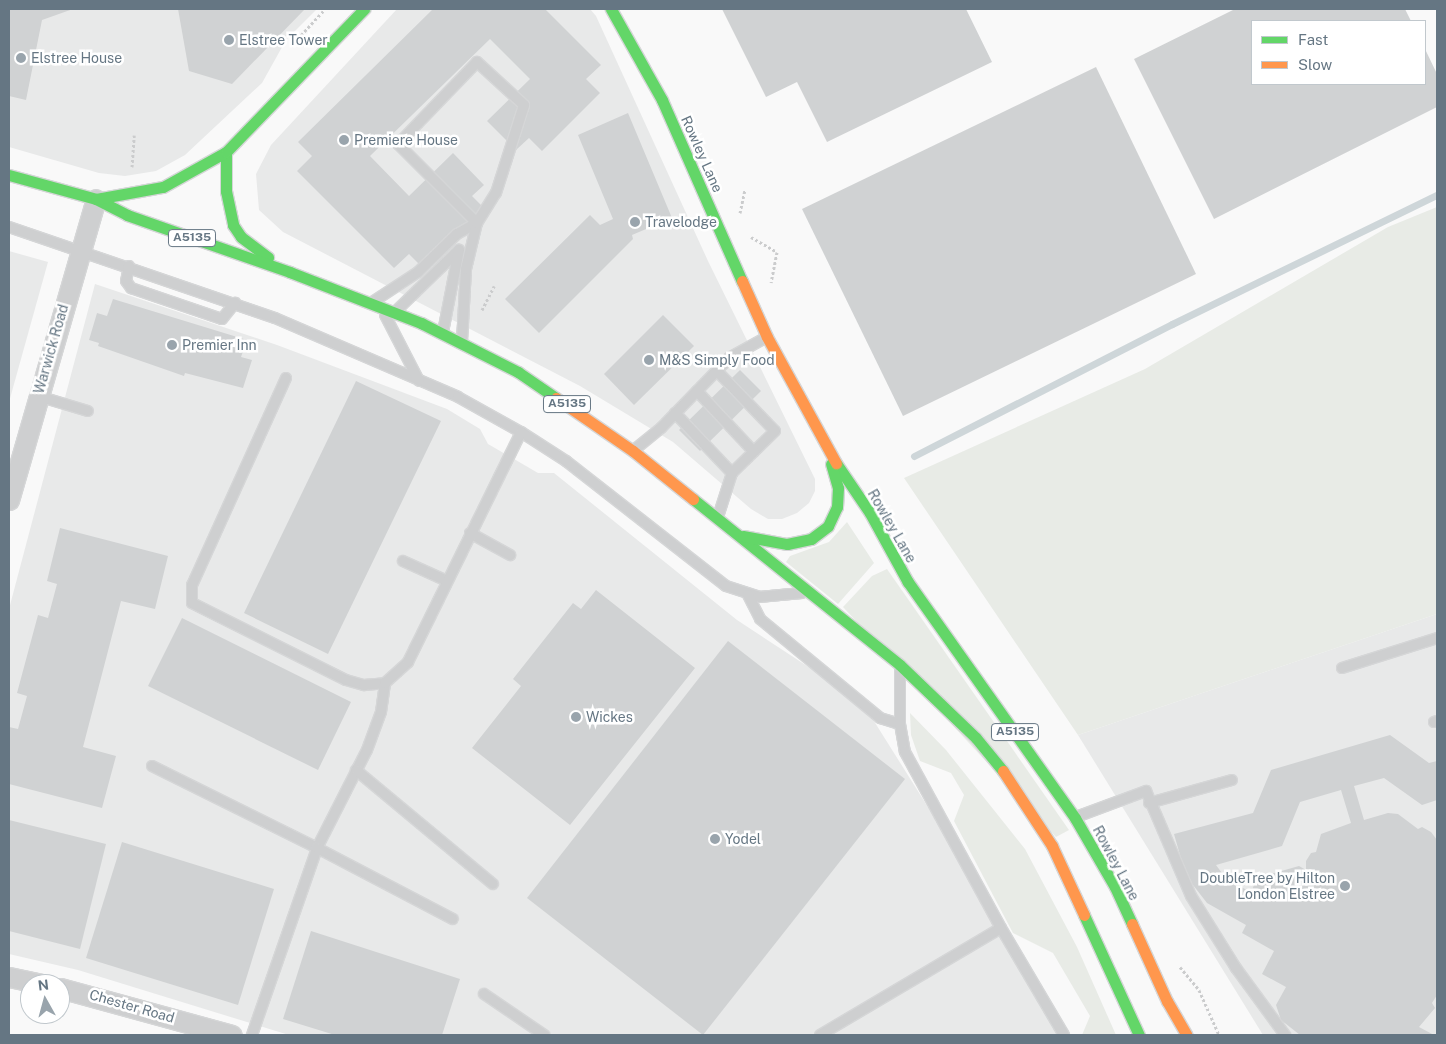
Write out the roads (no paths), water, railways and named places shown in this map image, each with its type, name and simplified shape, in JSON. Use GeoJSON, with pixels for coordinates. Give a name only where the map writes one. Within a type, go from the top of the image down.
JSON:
{"type":"FeatureCollection","features":[{"type":"Feature","properties":{"kind":"main road","name":"A5135"},"geometry":{"type":"LineString","coordinates":[[96,199],[163,187],[226,152],[364,9]]}},
{"type":"Feature","properties":{"kind":"main road","name":"Rowley Lane"},"geometry":{"type":"LineString","coordinates":[[611,9],[662,100],[767,337],[828,452],[870,513],[908,582],[1075,818],[1115,887],[1167,1001],[1187,1035]]}},
{"type":"Feature","properties":{"kind":"main road","name":"A5135"},"geometry":{"type":"LineString","coordinates":[[226,152],[226,190],[233,225],[255,249],[290,272]]}},
{"type":"Feature","properties":{"kind":"main road","name":"A5135"},"geometry":{"type":"LineString","coordinates":[[9,175],[96,199],[127,215],[290,272],[376,304],[443,332],[540,385],[633,451],[900,665],[976,738],[1030,810],[1052,846],[1139,1035]]}},
{"type":"Feature","properties":{"kind":"main road","name":"A5135"},"geometry":{"type":"LineString","coordinates":[[738,535],[766,542],[787,544],[811,539],[828,526],[837,507],[838,488],[828,452]]}},
{"type":"Feature","properties":{"kind":"street","name":"Warwick Road"},"geometry":{"type":"LineString","coordinates":[[9,500],[11,481],[38,396],[79,249],[96,199]]}},
{"type":"Feature","properties":{"kind":"street","name":"Chester Road"},"geometry":{"type":"LineString","coordinates":[[70,991],[232,1035]]}},
{"type":"Feature","properties":{"kind":"lane"},"geometry":{"type":"LineString","coordinates":[[462,342],[466,268],[476,223],[496,193],[524,105],[477,62],[398,144],[476,223]]}},
{"type":"Feature","properties":{"kind":"lane"},"geometry":{"type":"LineString","coordinates":[[419,380],[376,304],[418,272],[457,234],[476,223]]}},
{"type":"Feature","properties":{"kind":"lane"},"geometry":{"type":"LineString","coordinates":[[9,227],[79,249],[234,303],[458,397],[522,432],[566,461],[726,586],[748,595],[810,592]]}},
{"type":"Feature","properties":{"kind":"lane"},"geometry":{"type":"LineString","coordinates":[[394,312],[460,250],[443,332]]}},
{"type":"Feature","properties":{"kind":"lane"},"geometry":{"type":"LineString","coordinates":[[129,266],[126,281],[131,288],[222,319],[234,303]]}},
{"type":"Feature","properties":{"kind":"lane"},"geometry":{"type":"LineString","coordinates":[[633,451],[661,428],[729,358],[767,337]]}},
{"type":"Feature","properties":{"kind":"lane"},"geometry":{"type":"LineString","coordinates":[[716,371],[775,431],[732,473],[718,518]]}},
{"type":"Feature","properties":{"kind":"lane"},"geometry":{"type":"LineString","coordinates":[[286,378],[192,585],[192,603],[346,680],[364,685],[385,683],[408,662],[470,533],[522,432]]}},
{"type":"Feature","properties":{"kind":"lane"},"geometry":{"type":"LineString","coordinates":[[697,391],[754,452]]}},
{"type":"Feature","properties":{"kind":"lane"},"geometry":{"type":"LineString","coordinates":[[38,396],[88,411]]}},
{"type":"Feature","properties":{"kind":"lane"},"geometry":{"type":"LineString","coordinates":[[675,413],[732,473]]}},
{"type":"Feature","properties":{"kind":"lane"},"geometry":{"type":"LineString","coordinates":[[470,533],[510,555]]}},
{"type":"Feature","properties":{"kind":"lane"},"geometry":{"type":"LineString","coordinates":[[403,561],[447,581]]}},
{"type":"Feature","properties":{"kind":"lane"},"geometry":{"type":"LineString","coordinates":[[748,595],[760,619],[880,718],[900,724]]}},
{"type":"Feature","properties":{"kind":"lane"},"geometry":{"type":"LineString","coordinates":[[1342,668],[1437,638]]}},
{"type":"Feature","properties":{"kind":"lane"},"geometry":{"type":"LineString","coordinates":[[900,665],[900,724],[905,752],[1002,928],[1064,1035]]}},
{"type":"Feature","properties":{"kind":"lane"},"geometry":{"type":"LineString","coordinates":[[252,1035],[317,848],[356,770],[381,712],[385,683]]}},
{"type":"Feature","properties":{"kind":"lane"},"geometry":{"type":"LineString","coordinates":[[152,766],[317,848],[453,919]]}},
{"type":"Feature","properties":{"kind":"lane"},"geometry":{"type":"LineString","coordinates":[[356,770],[492,884]]}},
{"type":"Feature","properties":{"kind":"lane"},"geometry":{"type":"LineString","coordinates":[[1149,803],[1232,780]]}},
{"type":"Feature","properties":{"kind":"lane"},"geometry":{"type":"LineString","coordinates":[[1075,818],[1146,791],[1149,803],[1190,896],[1236,968],[1285,1035]]}},
{"type":"Feature","properties":{"kind":"lane"},"geometry":{"type":"LineString","coordinates":[[820,1035],[1002,928]]}},
{"type":"Feature","properties":{"kind":"lane"},"geometry":{"type":"LineString","coordinates":[[484,994],[544,1035]]}},
{"type":"Feature","properties":{"kind":"waterway"},"geometry":{"type":"LineString","coordinates":[[914,456],[1172,324],[1437,195]]}},
{"type":"Feature","properties":{"kind":"place","name":"Elstree Tower"},"geometry":{"type":"Point","coordinates":[229,40]}},
{"type":"Feature","properties":{"kind":"place","name":"Elstree House"},"geometry":{"type":"Point","coordinates":[21,58]}},
{"type":"Feature","properties":{"kind":"place","name":"Premiere House"},"geometry":{"type":"Point","coordinates":[344,140]}},
{"type":"Feature","properties":{"kind":"place","name":"Travelodge"},"geometry":{"type":"Point","coordinates":[635,222]}},
{"type":"Feature","properties":{"kind":"place","name":"Premier Inn"},"geometry":{"type":"Point","coordinates":[172,345]}},
{"type":"Feature","properties":{"kind":"place","name":"M&S Simply Food"},"geometry":{"type":"Point","coordinates":[649,360]}},
{"type":"Feature","properties":{"kind":"place","name":"Wickes"},"geometry":{"type":"Point","coordinates":[576,717]}},
{"type":"Feature","properties":{"kind":"place","name":"Yodel"},"geometry":{"type":"Point","coordinates":[715,839]}},
{"type":"Feature","properties":{"kind":"place","name":"DoubleTree by Hilton London Elstree"},"geometry":{"type":"Point","coordinates":[1345,886]}}]}
